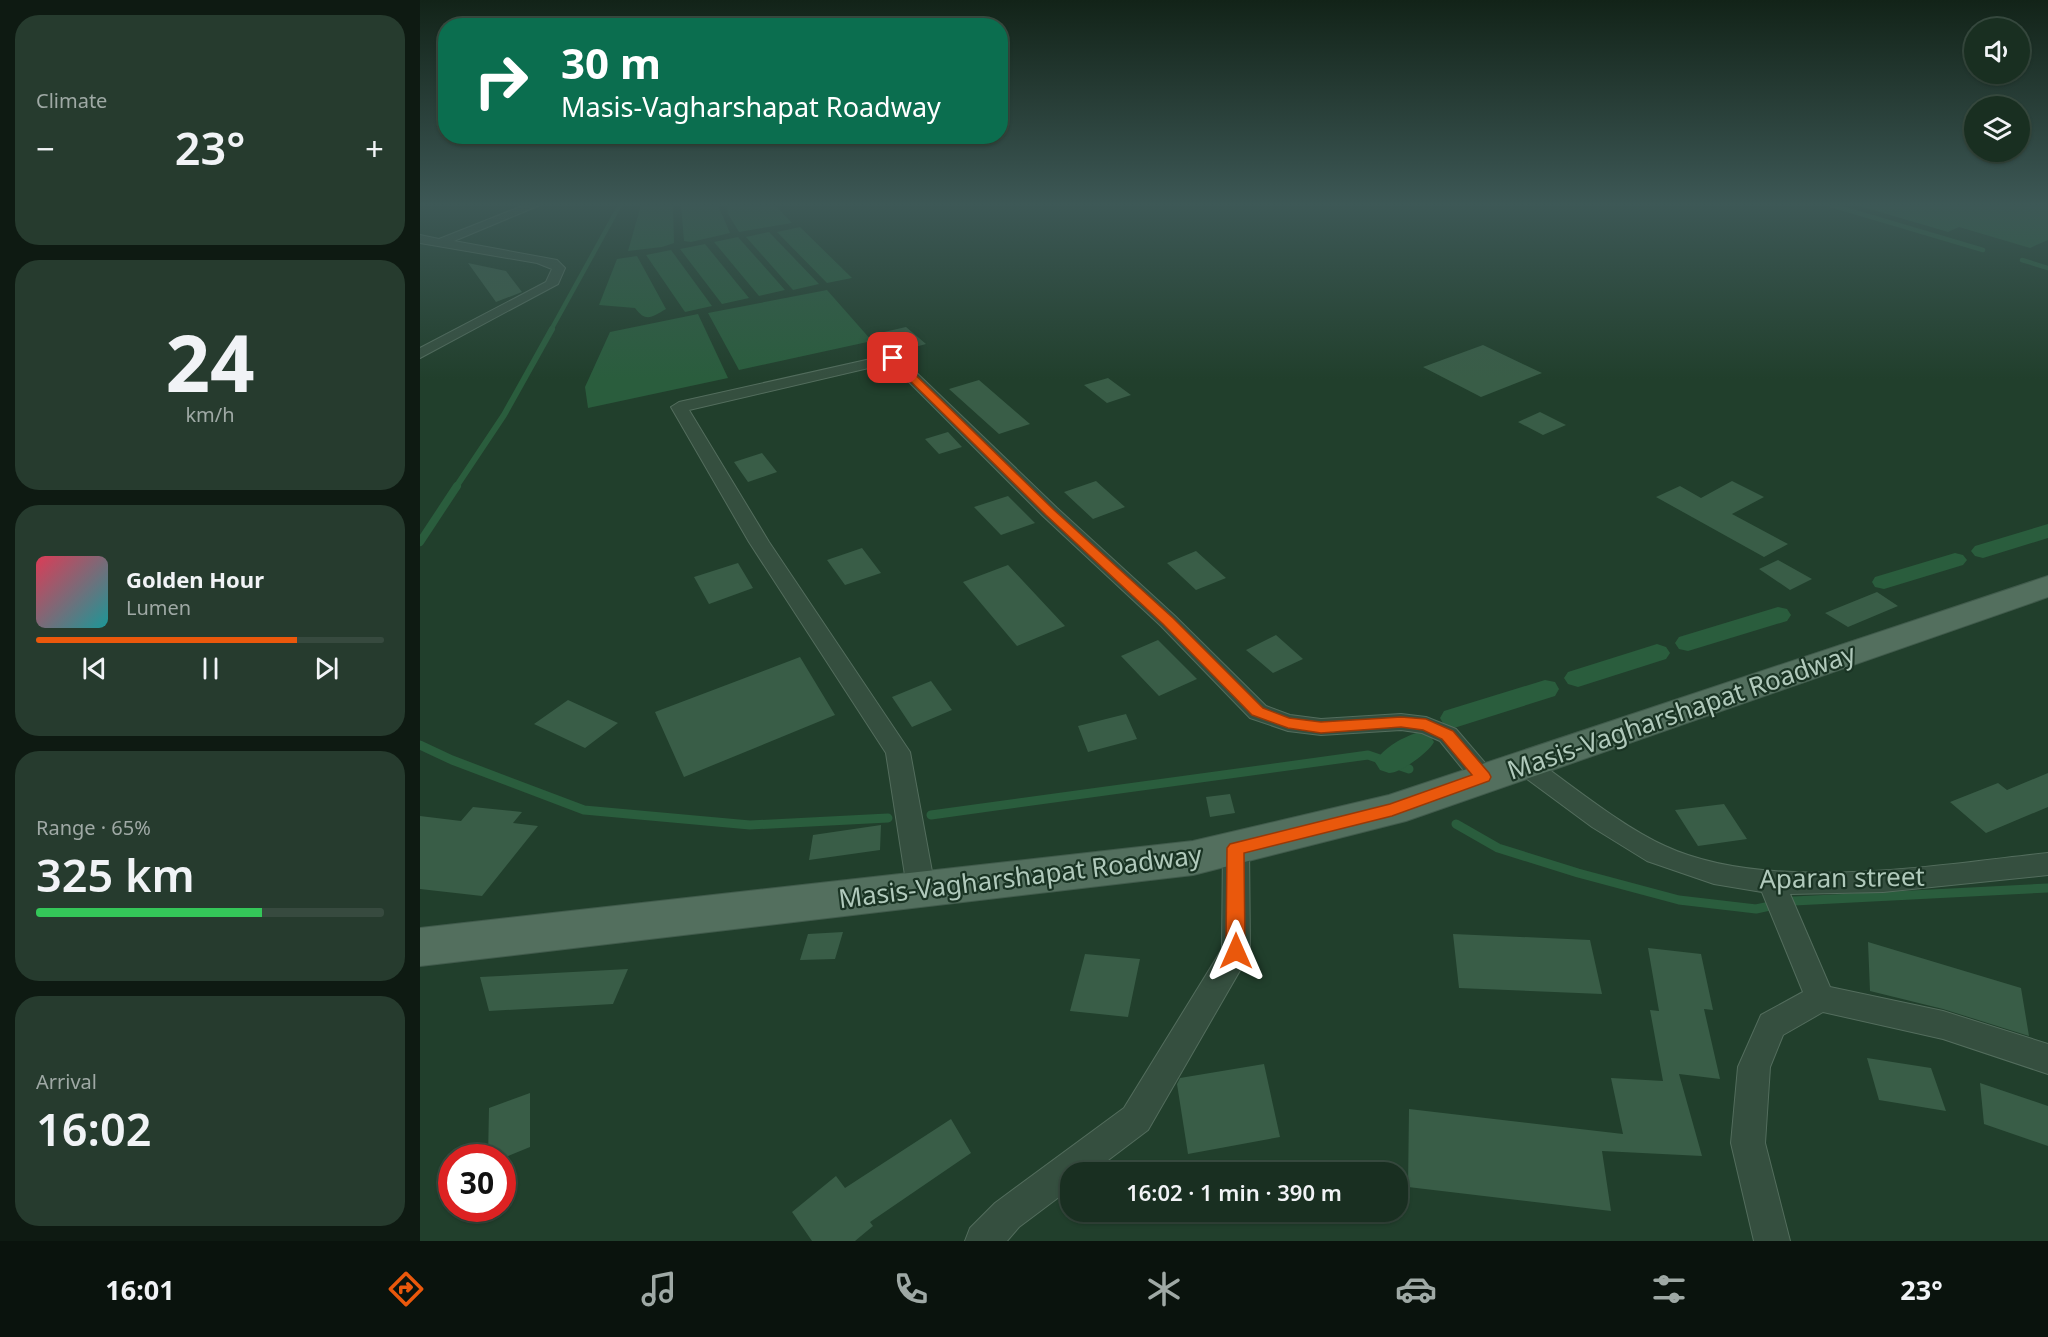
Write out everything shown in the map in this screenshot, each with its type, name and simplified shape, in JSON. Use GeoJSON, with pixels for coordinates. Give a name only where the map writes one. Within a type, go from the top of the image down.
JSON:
{"type":"FeatureCollection","features":[{"type":"Feature","properties":{"kind":"main road","name":"Masis-Vagharshapat Roadway"},"geometry":{"type":"LineString","coordinates":[[420,948],[1193,858],[1392,810],[1483,777],[2048,586]]}},
{"type":"Feature","properties":{"kind":"street"},"geometry":{"type":"LineString","coordinates":[[420,354],[551,284],[559,268],[552,263]]}},
{"type":"Feature","properties":{"kind":"street"},"geometry":{"type":"LineString","coordinates":[[921,888],[898,752],[759,542],[679,407],[893,358],[1050,512],[1168,621],[1257,712],[1288,723],[1321,727],[1401,722],[1426,725],[1448,735],[1483,777]]}},
{"type":"Feature","properties":{"kind":"street","name":"Aparan street"},"geometry":{"type":"LineString","coordinates":[[1524,764],[1601,820],[1656,854],[1714,873],[1772,883],[1883,881],[2048,864]]}},
{"type":"Feature","properties":{"kind":"street"},"geometry":{"type":"LineString","coordinates":[[983,1241],[1007,1215],[1136,1119],[1236,951],[1236,848]]}},
{"type":"Feature","properties":{"kind":"street"},"geometry":{"type":"LineString","coordinates":[[1772,883],[1820,998]]}},
{"type":"Feature","properties":{"kind":"street"},"geometry":{"type":"LineString","coordinates":[[1772,1241],[1748,1143],[1754,1067],[1772,1025],[1820,998],[1943,1025],[2048,1059]]}},
{"type":"Feature","properties":{"kind":"shaded area"},"geometry":{"type":"Polygon","coordinates":[[[615,263],[641,263],[666,309],[646,317],[635,308],[599,305],[615,263]]]}},
{"type":"Feature","properties":{"kind":"shaded area"},"geometry":{"type":"Polygon","coordinates":[[[651,263],[680,263],[712,306],[685,312],[651,263]]]}},
{"type":"Feature","properties":{"kind":"shaded area"},"geometry":{"type":"Polygon","coordinates":[[[691,263],[720,263],[749,298],[722,304],[691,263]]]}},
{"type":"Feature","properties":{"kind":"shaded area"},"geometry":{"type":"Polygon","coordinates":[[[731,263],[761,263],[785,290],[759,296],[731,263]]]}},
{"type":"Feature","properties":{"kind":"shaded area"},"geometry":{"type":"Polygon","coordinates":[[[769,263],[799,263],[819,284],[793,290],[769,263]]]}},
{"type":"Feature","properties":{"kind":"shaded area"},"geometry":{"type":"Polygon","coordinates":[[[807,263],[837,263],[852,278],[827,283],[807,263]]]}},
{"type":"Feature","properties":{"kind":"shaded area"},"geometry":{"type":"Polygon","coordinates":[[[827,290],[872,341],[739,370],[708,313],[827,290]]]}},
{"type":"Feature","properties":{"kind":"shaded area"},"geometry":{"type":"Polygon","coordinates":[[[698,314],[728,378],[588,408],[585,387],[610,332],[698,314]]]}},
{"type":"Feature","properties":{"kind":"building"},"geometry":{"type":"Polygon","coordinates":[[[468,263],[506,271],[522,292],[496,302],[468,263]]]}},
{"type":"Feature","properties":{"kind":"building"},"geometry":{"type":"Polygon","coordinates":[[[906,327],[926,344],[904,350],[884,332],[906,327]]]}},
{"type":"Feature","properties":{"kind":"building"},"geometry":{"type":"Polygon","coordinates":[[[1483,345],[1542,373],[1481,397],[1423,367],[1483,345]]]}},
{"type":"Feature","properties":{"kind":"building"},"geometry":{"type":"Polygon","coordinates":[[[1108,378],[1131,395],[1107,403],[1084,385],[1108,378]]]}},
{"type":"Feature","properties":{"kind":"building"},"geometry":{"type":"Polygon","coordinates":[[[979,380],[1030,424],[999,434],[949,389],[979,380]]]}},
{"type":"Feature","properties":{"kind":"building"},"geometry":{"type":"Polygon","coordinates":[[[1540,412],[1566,425],[1543,435],[1518,422],[1540,412]]]}},
{"type":"Feature","properties":{"kind":"building"},"geometry":{"type":"Polygon","coordinates":[[[948,432],[962,447],[939,454],[925,439],[948,432]]]}},
{"type":"Feature","properties":{"kind":"building"},"geometry":{"type":"Polygon","coordinates":[[[762,453],[777,472],[748,482],[734,462],[762,453]]]}},
{"type":"Feature","properties":{"kind":"building"},"geometry":{"type":"Polygon","coordinates":[[[1096,481],[1125,507],[1093,519],[1064,492],[1096,481]]]}},
{"type":"Feature","properties":{"kind":"building"},"geometry":{"type":"Polygon","coordinates":[[[1732,481],[1764,497],[1732,514],[1788,544],[1764,557],[1656,497],[1680,486],[1701,498],[1732,481]]]}},
{"type":"Feature","properties":{"kind":"building"},"geometry":{"type":"Polygon","coordinates":[[[1008,496],[1035,523],[1001,535],[974,507],[1008,496]]]}},
{"type":"Feature","properties":{"kind":"building"},"geometry":{"type":"Polygon","coordinates":[[[862,548],[881,573],[845,585],[827,560],[862,548]]]}},
{"type":"Feature","properties":{"kind":"building"},"geometry":{"type":"Polygon","coordinates":[[[1196,551],[1226,578],[1196,590],[1167,563],[1196,551]]]}},
{"type":"Feature","properties":{"kind":"building"},"geometry":{"type":"Polygon","coordinates":[[[1778,560],[1812,579],[1790,590],[1759,569],[1778,560]]]}},
{"type":"Feature","properties":{"kind":"building"},"geometry":{"type":"Polygon","coordinates":[[[738,563],[753,588],[709,604],[694,577],[738,563]]]}},
{"type":"Feature","properties":{"kind":"building"},"geometry":{"type":"Polygon","coordinates":[[[1008,565],[1065,626],[1017,646],[963,582],[1008,565]]]}},
{"type":"Feature","properties":{"kind":"building"},"geometry":{"type":"Polygon","coordinates":[[[1877,592],[1898,606],[1848,627],[1825,613],[1877,592]]]}},
{"type":"Feature","properties":{"kind":"building"},"geometry":{"type":"Polygon","coordinates":[[[1276,635],[1303,659],[1273,673],[1246,650],[1276,635]]]}},
{"type":"Feature","properties":{"kind":"building"},"geometry":{"type":"Polygon","coordinates":[[[1158,640],[1197,679],[1159,696],[1121,656],[1158,640]]]}},
{"type":"Feature","properties":{"kind":"building"},"geometry":{"type":"Polygon","coordinates":[[[800,657],[835,715],[684,777],[655,712],[800,657]]]}},
{"type":"Feature","properties":{"kind":"building"},"geometry":{"type":"Polygon","coordinates":[[[931,681],[952,710],[912,727],[892,697],[931,681]]]}},
{"type":"Feature","properties":{"kind":"building"},"geometry":{"type":"Polygon","coordinates":[[[568,700],[618,723],[585,748],[534,724],[568,700]]]}},
{"type":"Feature","properties":{"kind":"building"},"geometry":{"type":"Polygon","coordinates":[[[1126,714],[1137,739],[1088,752],[1078,726],[1126,714]]]}},
{"type":"Feature","properties":{"kind":"building"},"geometry":{"type":"Polygon","coordinates":[[[2048,773],[2048,807],[1986,833],[1950,802],[1998,783],[2007,790],[2048,773]]]}},
{"type":"Feature","properties":{"kind":"building"},"geometry":{"type":"Polygon","coordinates":[[[1230,794],[1235,813],[1210,817],[1206,797],[1230,794]]]}},
{"type":"Feature","properties":{"kind":"building"},"geometry":{"type":"Polygon","coordinates":[[[1724,804],[1747,839],[1698,846],[1675,810],[1724,804]]]}},
{"type":"Feature","properties":{"kind":"building"},"geometry":{"type":"Polygon","coordinates":[[[473,807],[522,812],[513,823],[538,826],[482,896],[420,889],[420,816],[461,821],[473,807]]]}},
{"type":"Feature","properties":{"kind":"building"},"geometry":{"type":"Polygon","coordinates":[[[881,825],[880,850],[809,860],[813,835],[881,825]]]}},
{"type":"Feature","properties":{"kind":"building"},"geometry":{"type":"Polygon","coordinates":[[[843,932],[835,959],[800,960],[808,934],[843,932]]]}},
{"type":"Feature","properties":{"kind":"building"},"geometry":{"type":"Polygon","coordinates":[[[1453,934],[1590,940],[1602,994],[1459,988],[1453,934]]]}},
{"type":"Feature","properties":{"kind":"building"},"geometry":{"type":"Polygon","coordinates":[[[1868,942],[2021,988],[2029,1036],[1943,1009],[1870,991],[1868,942]]]}},
{"type":"Feature","properties":{"kind":"building"},"geometry":{"type":"Polygon","coordinates":[[[1648,948],[1701,954],[1713,1010],[1704,1009],[1720,1079],[1679,1074],[1702,1156],[1602,1151],[1611,1211],[1408,1187],[1409,1109],[1623,1134],[1611,1078],[1663,1081],[1650,1010],[1659,1011],[1648,948]]]}},
{"type":"Feature","properties":{"kind":"building"},"geometry":{"type":"Polygon","coordinates":[[[1085,954],[1140,959],[1128,1017],[1070,1011],[1085,954]]]}},
{"type":"Feature","properties":{"kind":"building"},"geometry":{"type":"Polygon","coordinates":[[[628,969],[613,1004],[489,1011],[480,977],[628,969]]]}},
{"type":"Feature","properties":{"kind":"building"},"geometry":{"type":"Polygon","coordinates":[[[1867,1058],[1931,1068],[1946,1111],[1879,1100],[1867,1058]]]}},
{"type":"Feature","properties":{"kind":"building"},"geometry":{"type":"Polygon","coordinates":[[[1264,1064],[1280,1137],[1188,1154],[1177,1084],[1180,1078],[1264,1064]]]}},
{"type":"Feature","properties":{"kind":"building"},"geometry":{"type":"Polygon","coordinates":[[[1980,1083],[2048,1106],[2048,1146],[1984,1124],[1980,1083]]]}},
{"type":"Feature","properties":{"kind":"building"},"geometry":{"type":"Polygon","coordinates":[[[530,1093],[530,1147],[516,1153],[516,1144],[488,1144],[489,1108],[530,1093]]]}},
{"type":"Feature","properties":{"kind":"building"},"geometry":{"type":"Polygon","coordinates":[[[951,1119],[971,1153],[870,1222],[873,1226],[855,1241],[812,1241],[792,1212],[836,1176],[845,1188],[951,1119]]]}},
{"type":"Feature","properties":{"kind":"waterway"},"geometry":{"type":"LineString","coordinates":[[551,330],[588,263]]}},
{"type":"Feature","properties":{"kind":"waterway"},"geometry":{"type":"LineString","coordinates":[[2031,263],[2048,268]]}},
{"type":"Feature","properties":{"kind":"waterway"},"geometry":{"type":"LineString","coordinates":[[456,487],[504,415],[552,329]]}},
{"type":"Feature","properties":{"kind":"waterway"},"geometry":{"type":"LineString","coordinates":[[420,542],[457,486]]}},
{"type":"Feature","properties":{"kind":"waterway"},"geometry":{"type":"LineString","coordinates":[[1983,551],[2048,531]]}},
{"type":"Feature","properties":{"kind":"waterway"},"geometry":{"type":"LineString","coordinates":[[1884,582],[1955,560]]}},
{"type":"Feature","properties":{"kind":"waterway"},"geometry":{"type":"LineString","coordinates":[[1688,643],[1778,615]]}},
{"type":"Feature","properties":{"kind":"waterway"},"geometry":{"type":"LineString","coordinates":[[1578,678],[1657,653]]}},
{"type":"Feature","properties":{"kind":"waterway"},"geometry":{"type":"LineString","coordinates":[[1454,718],[1545,689]]}},
{"type":"Feature","properties":{"kind":"waterway"},"geometry":{"type":"LineString","coordinates":[[1390,762],[1420,742]]}},
{"type":"Feature","properties":{"kind":"waterway"},"geometry":{"type":"LineString","coordinates":[[420,745],[452,760],[584,810],[750,825],[888,818]]}},
{"type":"Feature","properties":{"kind":"waterway"},"geometry":{"type":"LineString","coordinates":[[931,815],[1368,755],[1409,769]]}},
{"type":"Feature","properties":{"kind":"waterway"},"geometry":{"type":"LineString","coordinates":[[1456,824],[1498,848],[1578,873],[1679,900],[1756,909],[1794,901],[2048,888]]}},
{"type":"Feature","properties":{"kind":"route"},"geometry":{"type":"LineString","coordinates":[[893,358],[1050,512],[1168,621],[1257,712],[1288,723],[1321,727],[1401,722],[1426,725],[1448,735],[1483,777],[1392,810],[1236,848],[1236,951]]}}]}
